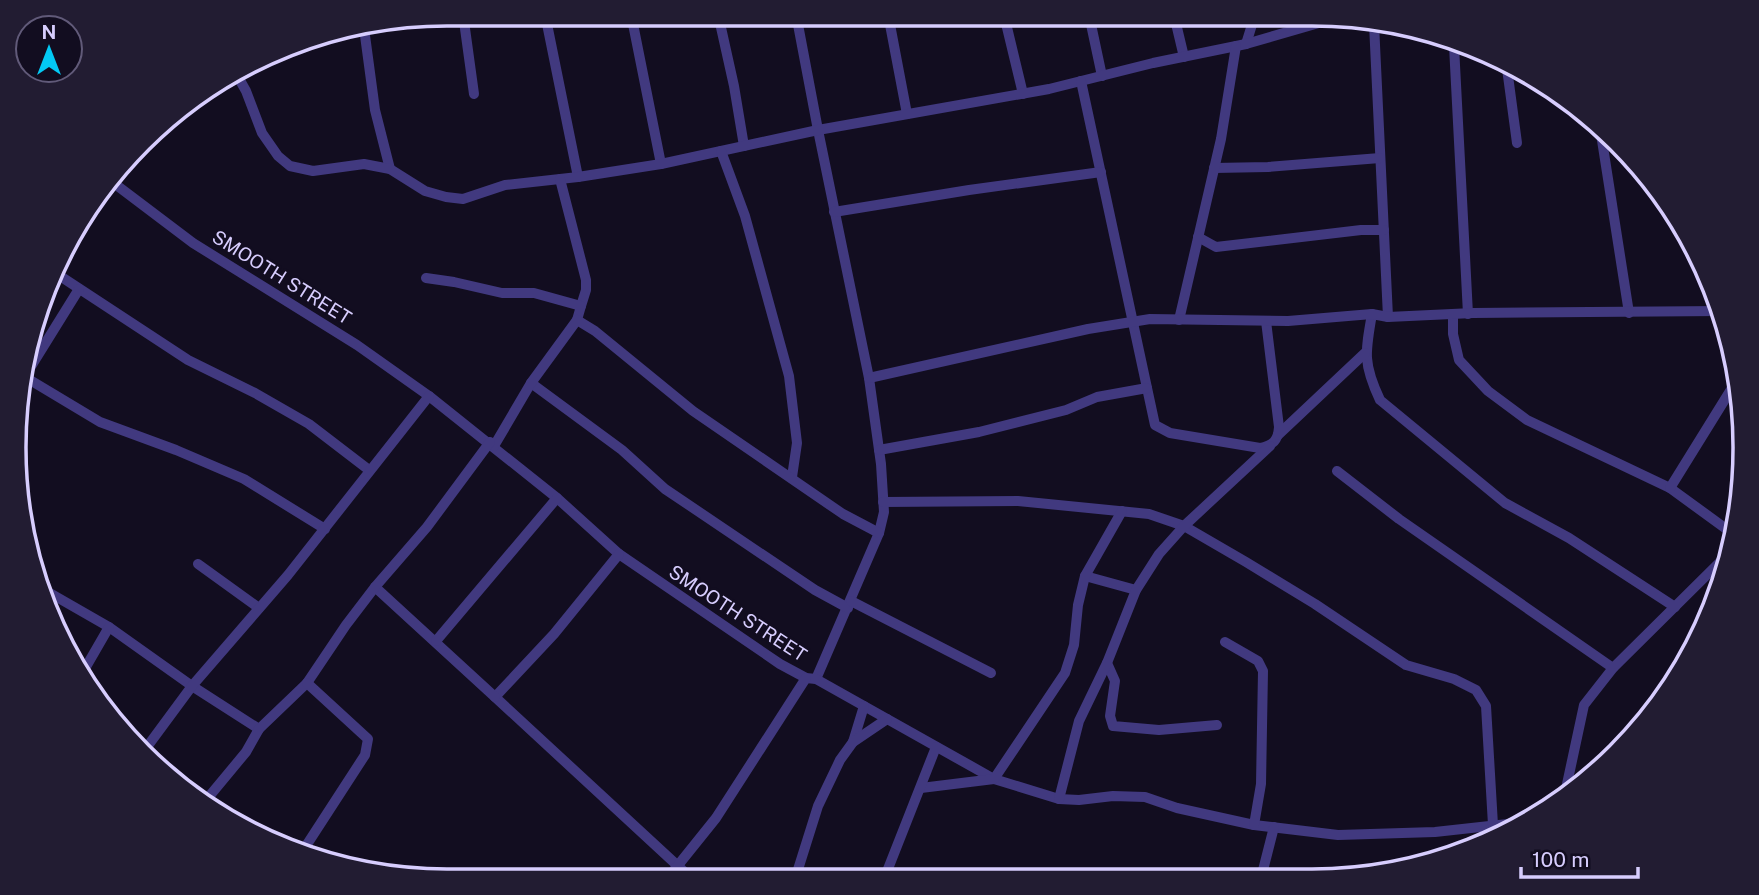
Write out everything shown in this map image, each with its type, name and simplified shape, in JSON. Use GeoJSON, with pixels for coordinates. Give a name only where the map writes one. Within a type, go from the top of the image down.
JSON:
{"type":"FeatureCollection","features":[{"type":"Feature","properties":{"kind":"street"},"geometry":{"type":"LineString","coordinates":[[465,26],[474,94]]}},
{"type":"Feature","properties":{"kind":"street"},"geometry":{"type":"LineString","coordinates":[[547,26],[578,177]]}},
{"type":"Feature","properties":{"kind":"street"},"geometry":{"type":"LineString","coordinates":[[633,26],[661,164]]}},
{"type":"Feature","properties":{"kind":"street"},"geometry":{"type":"LineString","coordinates":[[721,26],[744,146]]}},
{"type":"Feature","properties":{"kind":"street"},"geometry":{"type":"LineString","coordinates":[[677,867],[716,818],[811,679],[850,605],[879,533],[884,512],[869,378],[798,26]]}},
{"type":"Feature","properties":{"kind":"street"},"geometry":{"type":"LineString","coordinates":[[890,26],[907,114]]}},
{"type":"Feature","properties":{"kind":"street"},"geometry":{"type":"LineString","coordinates":[[1007,26],[1023,94]]}},
{"type":"Feature","properties":{"kind":"street"},"geometry":{"type":"LineString","coordinates":[[1091,26],[1102,76]]}},
{"type":"Feature","properties":{"kind":"street"},"geometry":{"type":"LineString","coordinates":[[1177,26],[1184,57]]}},
{"type":"Feature","properties":{"kind":"street"},"geometry":{"type":"LineString","coordinates":[[1179,320],[1241,45],[1250,26]]}},
{"type":"Feature","properties":{"kind":"street"},"geometry":{"type":"LineString","coordinates":[[240,81],[262,133],[278,156],[290,166],[313,171],[364,164],[390,169],[425,191],[463,199],[505,185],[661,164],[818,130],[1023,94],[1241,45],[1306,26]]}},
{"type":"Feature","properties":{"kind":"street"},"geometry":{"type":"LineString","coordinates":[[1374,31],[1388,317]]}},
{"type":"Feature","properties":{"kind":"street"},"geometry":{"type":"LineString","coordinates":[[365,34],[375,110],[390,169]]}},
{"type":"Feature","properties":{"kind":"street"},"geometry":{"type":"LineString","coordinates":[[1454,52],[1468,314]]}},
{"type":"Feature","properties":{"kind":"street"},"geometry":{"type":"LineString","coordinates":[[1508,75],[1517,143]]}},
{"type":"Feature","properties":{"kind":"street"},"geometry":{"type":"LineString","coordinates":[[1081,81],[1155,425],[1170,433],[1260,448],[1271,446]]}},
{"type":"Feature","properties":{"kind":"street"},"geometry":{"type":"LineString","coordinates":[[1603,144],[1629,313]]}},
{"type":"Feature","properties":{"kind":"street"},"geometry":{"type":"LineString","coordinates":[[721,151],[745,216],[789,376],[797,443],[792,477]]}},
{"type":"Feature","properties":{"kind":"street"},"geometry":{"type":"LineString","coordinates":[[1214,169],[1380,158]]}},
{"type":"Feature","properties":{"kind":"street"},"geometry":{"type":"LineString","coordinates":[[834,212],[1101,172]]}},
{"type":"Feature","properties":{"kind":"street"},"geometry":{"type":"LineString","coordinates":[[210,796],[246,752],[259,729],[307,683],[345,625],[492,444],[531,383],[577,320],[586,290],[586,280],[560,179]]}},
{"type":"Feature","properties":{"kind":"street","name":"SMOOTH STREET"},"geometry":{"type":"LineString","coordinates":[[117,186],[193,243],[357,345],[429,396],[557,498],[619,554],[780,664],[864,706],[994,779],[1059,799],[1145,797],[1177,808],[1254,825],[1338,835],[1435,832],[1499,824]]}},
{"type":"Feature","properties":{"kind":"street"},"geometry":{"type":"LineString","coordinates":[[1198,237],[1216,247],[1361,230],[1384,230]]}},
{"type":"Feature","properties":{"kind":"street"},"geometry":{"type":"LineString","coordinates":[[62,277],[188,360],[255,393],[309,424],[369,470]]}},
{"type":"Feature","properties":{"kind":"street"},"geometry":{"type":"LineString","coordinates":[[426,278],[502,293],[534,293],[581,306]]}},
{"type":"Feature","properties":{"kind":"street"},"geometry":{"type":"LineString","coordinates":[[35,360],[79,289]]}},
{"type":"Feature","properties":{"kind":"street"},"geometry":{"type":"LineString","coordinates":[[869,378],[1088,329],[1150,319],[1266,321],[1372,314],[1388,317],[1710,311]]}},
{"type":"Feature","properties":{"kind":"street"},"geometry":{"type":"LineString","coordinates":[[1372,314],[1365,353],[1369,376],[1380,400],[1505,503],[1569,538],[1675,607]]}},
{"type":"Feature","properties":{"kind":"street"},"geometry":{"type":"LineString","coordinates":[[1453,314],[1453,334],[1459,360],[1488,391],[1527,420],[1670,488],[1725,528]]}},
{"type":"Feature","properties":{"kind":"street"},"geometry":{"type":"LineString","coordinates":[[577,320],[595,331],[692,411],[843,514],[879,533]]}},
{"type":"Feature","properties":{"kind":"street"},"geometry":{"type":"LineString","coordinates":[[1266,321],[1278,435]]}},
{"type":"Feature","properties":{"kind":"street"},"geometry":{"type":"LineString","coordinates":[[1059,799],[1079,722],[1107,663],[1136,590],[1159,554],[1184,526],[1271,446],[1278,435],[1365,353]]}},
{"type":"Feature","properties":{"kind":"street"},"geometry":{"type":"LineString","coordinates":[[32,381],[77,411],[100,422],[176,450],[244,480],[325,529]]}},
{"type":"Feature","properties":{"kind":"street"},"geometry":{"type":"LineString","coordinates":[[531,383],[622,450],[666,489],[815,590],[992,673]]}},
{"type":"Feature","properties":{"kind":"street"},"geometry":{"type":"LineString","coordinates":[[879,450],[979,432],[1066,410],[1097,397],[1147,388]]}},
{"type":"Feature","properties":{"kind":"street"},"geometry":{"type":"LineString","coordinates":[[1670,488],[1729,393]]}},
{"type":"Feature","properties":{"kind":"street"},"geometry":{"type":"LineString","coordinates":[[149,744],[192,686],[325,529],[429,396]]}},
{"type":"Feature","properties":{"kind":"street"},"geometry":{"type":"LineString","coordinates":[[1337,471],[1399,519],[1613,668]]}},
{"type":"Feature","properties":{"kind":"street"},"geometry":{"type":"LineString","coordinates":[[436,641],[557,498]]}},
{"type":"Feature","properties":{"kind":"street"},"geometry":{"type":"LineString","coordinates":[[883,502],[1018,500],[1149,513],[1184,526],[1315,604],[1405,665],[1454,679],[1476,690],[1486,706],[1493,825]]}},
{"type":"Feature","properties":{"kind":"street"},"geometry":{"type":"LineString","coordinates":[[921,788],[994,779],[1065,673],[1074,645],[1085,576],[1122,510]]}},
{"type":"Feature","properties":{"kind":"street"},"geometry":{"type":"LineString","coordinates":[[495,697],[554,634],[619,554]]}},
{"type":"Feature","properties":{"kind":"street"},"geometry":{"type":"LineString","coordinates":[[198,564],[260,608]]}},
{"type":"Feature","properties":{"kind":"street"},"geometry":{"type":"LineString","coordinates":[[1567,782],[1584,705],[1613,668],[1715,566]]}},
{"type":"Feature","properties":{"kind":"street"},"geometry":{"type":"LineString","coordinates":[[1085,576],[1136,590]]}},
{"type":"Feature","properties":{"kind":"street"},"geometry":{"type":"LineString","coordinates":[[375,587],[680,869]]}},
{"type":"Feature","properties":{"kind":"street"},"geometry":{"type":"LineString","coordinates":[[53,595],[109,627],[192,686],[259,729]]}},
{"type":"Feature","properties":{"kind":"street"},"geometry":{"type":"LineString","coordinates":[[87,665],[109,627]]}},
{"type":"Feature","properties":{"kind":"street"},"geometry":{"type":"LineString","coordinates":[[1225,642],[1258,661],[1263,671],[1261,784],[1254,825]]}},
{"type":"Feature","properties":{"kind":"street"},"geometry":{"type":"LineString","coordinates":[[1107,663],[1115,681],[1110,716],[1113,726],[1159,730],[1217,725]]}},
{"type":"Feature","properties":{"kind":"street"},"geometry":{"type":"LineString","coordinates":[[307,683],[368,739],[365,755],[307,844]]}},
{"type":"Feature","properties":{"kind":"street"},"geometry":{"type":"LineString","coordinates":[[798,869],[818,806],[840,760],[853,742],[864,706]]}},
{"type":"Feature","properties":{"kind":"street"},"geometry":{"type":"LineString","coordinates":[[853,742],[887,719]]}},
{"type":"Feature","properties":{"kind":"street"},"geometry":{"type":"LineString","coordinates":[[888,869],[936,747]]}},
{"type":"Feature","properties":{"kind":"street"},"geometry":{"type":"LineString","coordinates":[[1263,869],[1274,827]]}}]}
